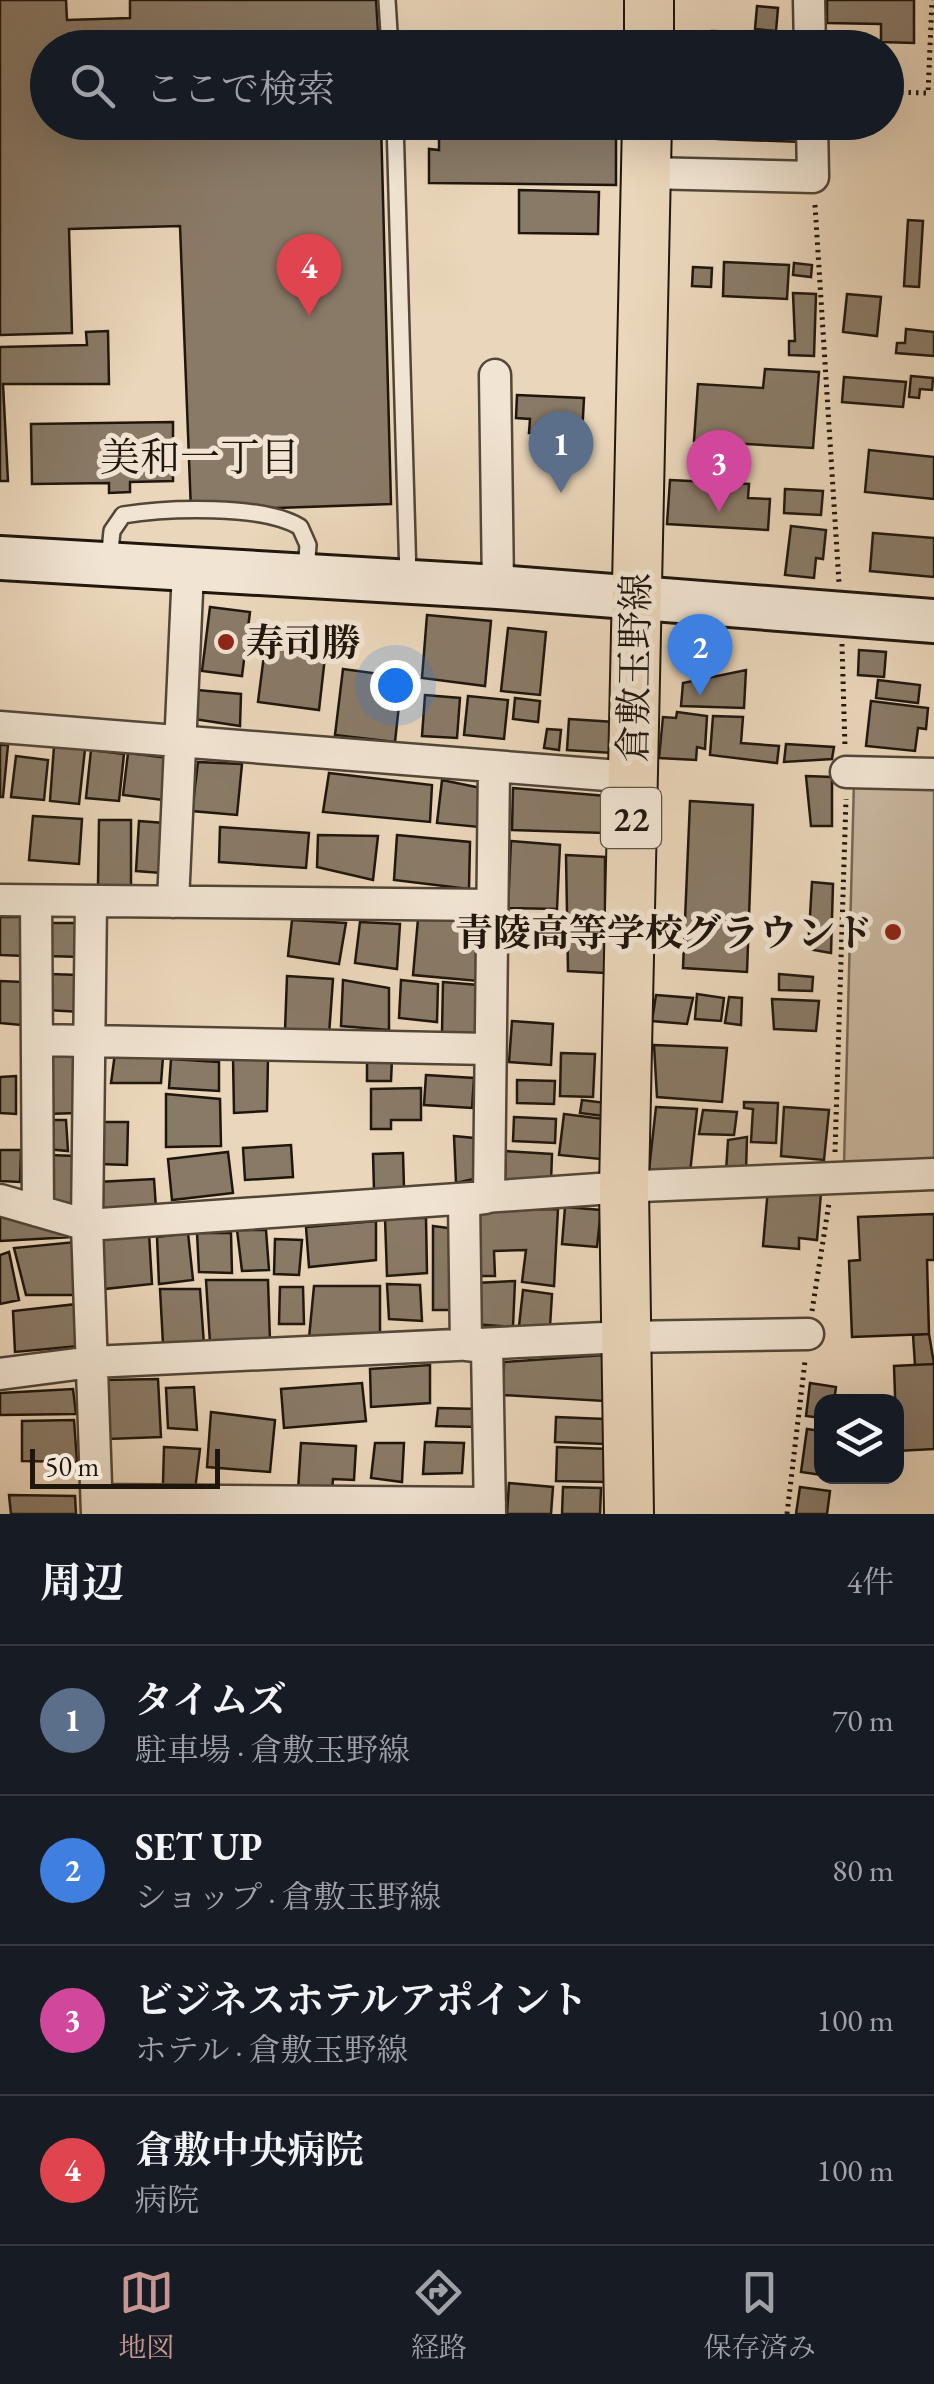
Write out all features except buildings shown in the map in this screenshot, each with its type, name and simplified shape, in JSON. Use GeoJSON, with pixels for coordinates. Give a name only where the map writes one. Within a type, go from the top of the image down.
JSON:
{"type":"FeatureCollection","features":[{"type":"Feature","properties":{"kind":"main road"},"geometry":{"type":"LineString","coordinates":[[648,30],[649,0]]}},
{"type":"Feature","properties":{"kind":"main road","name":"倉敷玉野線"},"geometry":{"type":"LineString","coordinates":[[629,1514],[624,1188],[647,140]]}},
{"type":"Feature","properties":{"kind":"street"},"geometry":{"type":"LineString","coordinates":[[809,0],[810,30]]}},
{"type":"Feature","properties":{"kind":"street"},"geometry":{"type":"LineString","coordinates":[[647,173],[813,176],[812,140]]}},
{"type":"Feature","properties":{"kind":"street"},"geometry":{"type":"LineString","coordinates":[[495,375],[498,587]]}},
{"type":"Feature","properties":{"kind":"street"},"geometry":{"type":"LineString","coordinates":[[0,558],[498,587],[934,621]]}},
{"type":"Feature","properties":{"kind":"street"},"geometry":{"type":"LineString","coordinates":[[174,902],[188,570]]}},
{"type":"Feature","properties":{"kind":"street"},"geometry":{"type":"LineString","coordinates":[[0,728],[632,777]]}},
{"type":"Feature","properties":{"kind":"street"},"geometry":{"type":"LineString","coordinates":[[489,1197],[494,768]]}},
{"type":"Feature","properties":{"kind":"street"},"geometry":{"type":"LineString","coordinates":[[846,772],[934,774]]}},
{"type":"Feature","properties":{"kind":"street"},"geometry":{"type":"LineString","coordinates":[[0,900],[491,904]]}},
{"type":"Feature","properties":{"kind":"street"},"geometry":{"type":"LineString","coordinates":[[36,901],[38,1211]]}},
{"type":"Feature","properties":{"kind":"street"},"geometry":{"type":"LineString","coordinates":[[91,902],[86,1225],[97,1507],[490,1509],[487,1347]]}},
{"type":"Feature","properties":{"kind":"street"},"geometry":{"type":"LineString","coordinates":[[37,1040],[489,1049]]}},
{"type":"Feature","properties":{"kind":"street"},"geometry":{"type":"LineString","coordinates":[[0,1200],[86,1225],[624,1188],[934,1174]]}},
{"type":"Feature","properties":{"kind":"street"},"geometry":{"type":"LineString","coordinates":[[487,1347],[466,1344],[464,1202],[489,1197]]}},
{"type":"Feature","properties":{"kind":"street"},"geometry":{"type":"LineString","coordinates":[[0,1374],[92,1362],[487,1347],[625,1337],[808,1334]]}},
{"type":"Feature","properties":{"kind":"lane"},"geometry":{"type":"LineString","coordinates":[[387,0],[389,30]]}},
{"type":"Feature","properties":{"kind":"lane"},"geometry":{"type":"LineString","coordinates":[[395,140],[408,581]]}},
{"type":"Feature","properties":{"kind":"lane"},"geometry":{"type":"LineString","coordinates":[[108,565],[112,531],[122,515],[153,510],[267,515],[300,527],[308,545],[306,576]]}},
{"type":"Feature","properties":{"kind":"path"},"geometry":{"type":"LineString","coordinates":[[904,92],[928,93],[932,0]]}},
{"type":"Feature","properties":{"kind":"path"},"geometry":{"type":"LineString","coordinates":[[813,176],[841,614],[846,772],[834,1176]]}},
{"type":"Feature","properties":{"kind":"shaded area","name":"青陵高等学校グラウンド"},"geometry":{"type":"Polygon","coordinates":[[[854,780],[934,781],[934,1162],[844,1165],[854,780]]]}},
{"type":"Feature","properties":{"kind":"place","name":"倉敷中央病院"},"geometry":{"type":"Point","coordinates":[309,316]}},
{"type":"Feature","properties":{"kind":"place","name":"タイムズ"},"geometry":{"type":"Point","coordinates":[561,493]}},
{"type":"Feature","properties":{"kind":"place","name":"ビジネスホテルアポイント"},"geometry":{"type":"Point","coordinates":[719,512]}},
{"type":"Feature","properties":{"kind":"place","name":"寿司勝"},"geometry":{"type":"Point","coordinates":[226,642]}},
{"type":"Feature","properties":{"kind":"place","name":"SET UP"},"geometry":{"type":"Point","coordinates":[700,696]}},
{"type":"Feature","properties":{"kind":"place","name":"青陵高等学校グラウンド"},"geometry":{"type":"Point","coordinates":[893,932]}},
{"type":"Feature","properties":{"kind":"district","name":"美和一丁目"},"geometry":{"type":"Point","coordinates":[200,457]}}]}
